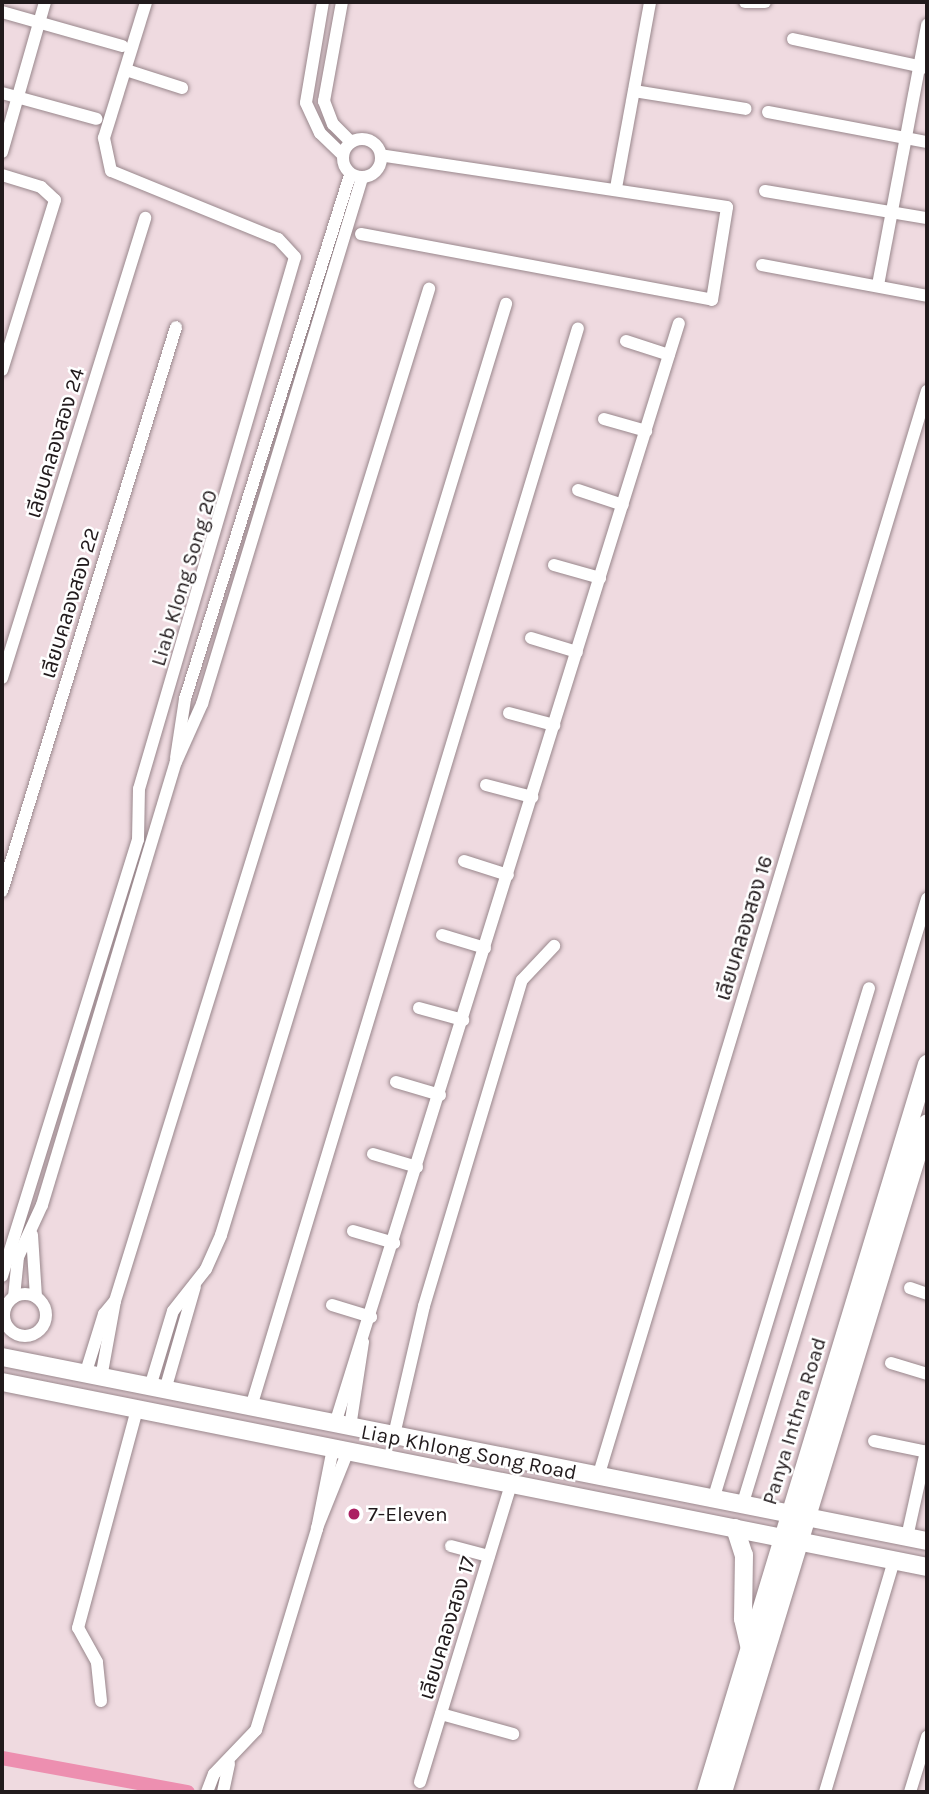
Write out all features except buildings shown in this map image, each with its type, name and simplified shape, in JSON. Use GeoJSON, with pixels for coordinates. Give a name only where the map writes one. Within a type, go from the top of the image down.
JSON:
{"type":"FeatureCollection","features":[{"type":"Feature","properties":{"kind":"main road","name":"Panya Inthra Road"},"geometry":{"type":"LineString","coordinates":[[797,1517],[927,1064]]}},
{"type":"Feature","properties":{"kind":"main road","name":"Panya Inthra Road"},"geometry":{"type":"LineString","coordinates":[[706,1792],[749,1645],[790,1538],[927,1123]]}},
{"type":"Feature","properties":{"kind":"main road","name":"Liap Khlong Song Road"},"geometry":{"type":"LineString","coordinates":[[9,1359],[927,1541]]}},
{"type":"Feature","properties":{"kind":"main road","name":"Liap Khlong Song Road"},"geometry":{"type":"LineString","coordinates":[[2,1382],[927,1567]]}},
{"type":"Feature","properties":{"kind":"main road"},"geometry":{"type":"LineString","coordinates":[[735,1528],[744,1555],[743,1619],[749,1645]]}},
{"type":"Feature","properties":{"kind":"main road","name":"Panya Inthra Road"},"geometry":{"type":"LineString","coordinates":[[723,1792],[790,1538]]}},
{"type":"Feature","properties":{"kind":"street"},"geometry":{"type":"LineString","coordinates":[[2,152],[45,2]]}},
{"type":"Feature","properties":{"kind":"street","name":"Liab Klong Song 20"},"geometry":{"type":"LineString","coordinates":[[2,1276],[138,840],[139,789],[295,257],[278,239],[111,171],[104,138],[146,2]]}},
{"type":"Feature","properties":{"kind":"street"},"geometry":{"type":"LineString","coordinates":[[22,1336],[6,1323],[14,1297],[18,1257],[32,1236],[176,762],[202,704],[263,505],[356,177],[343,155],[320,133],[306,103],[323,2]]}},
{"type":"Feature","properties":{"kind":"street"},"geometry":{"type":"LineString","coordinates":[[342,2],[324,101],[333,124],[351,142]]}},
{"type":"Feature","properties":{"kind":"street"},"geometry":{"type":"LineString","coordinates":[[615,188],[650,2]]}},
{"type":"Feature","properties":{"kind":"street"},"geometry":{"type":"LineString","coordinates":[[745,2],[765,2]]}},
{"type":"Feature","properties":{"kind":"street"},"geometry":{"type":"LineString","coordinates":[[2,12],[122,46]]}},
{"type":"Feature","properties":{"kind":"street"},"geometry":{"type":"LineString","coordinates":[[878,285],[904,137],[923,67],[927,25]]}},
{"type":"Feature","properties":{"kind":"street"},"geometry":{"type":"LineString","coordinates":[[793,39],[923,67]]}},
{"type":"Feature","properties":{"kind":"street"},"geometry":{"type":"LineString","coordinates":[[126,70],[182,88]]}},
{"type":"Feature","properties":{"kind":"street"},"geometry":{"type":"LineString","coordinates":[[634,91],[746,109]]}},
{"type":"Feature","properties":{"kind":"street"},"geometry":{"type":"LineString","coordinates":[[2,93],[97,119]]}},
{"type":"Feature","properties":{"kind":"street"},"geometry":{"type":"LineString","coordinates":[[768,112],[927,142]]}},
{"type":"Feature","properties":{"kind":"street"},"geometry":{"type":"LineString","coordinates":[[351,142],[369,140],[381,155],[615,188],[727,208],[712,300],[361,234]]}},
{"type":"Feature","properties":{"kind":"street"},"geometry":{"type":"LineString","coordinates":[[343,155],[351,142]]}},
{"type":"Feature","properties":{"kind":"street"},"geometry":{"type":"LineString","coordinates":[[356,177],[374,173],[381,155]]}},
{"type":"Feature","properties":{"kind":"street"},"geometry":{"type":"LineString","coordinates":[[2,175],[41,187],[55,200],[2,370]]}},
{"type":"Feature","properties":{"kind":"street"},"geometry":{"type":"LineString","coordinates":[[176,762],[176,732],[246,499],[356,177]]}},
{"type":"Feature","properties":{"kind":"street"},"geometry":{"type":"LineString","coordinates":[[765,191],[927,218]]}},
{"type":"Feature","properties":{"kind":"street","name":"เลียบคลองสอง 24"},"geometry":{"type":"LineString","coordinates":[[2,678],[145,218]]}},
{"type":"Feature","properties":{"kind":"street"},"geometry":{"type":"LineString","coordinates":[[762,265],[927,296]]}},
{"type":"Feature","properties":{"kind":"street"},"geometry":{"type":"LineString","coordinates":[[93,1376],[96,1339],[115,1301],[429,289]]}},
{"type":"Feature","properties":{"kind":"street"},"geometry":{"type":"LineString","coordinates":[[158,1389],[173,1311],[195,1285],[222,1235],[506,304]]}},
{"type":"Feature","properties":{"kind":"street"},"geometry":{"type":"LineString","coordinates":[[342,1425],[351,1360],[363,1342],[371,1317],[679,323]]}},
{"type":"Feature","properties":{"kind":"street","name":"เลียบคลองสอง 22"},"geometry":{"type":"LineString","coordinates":[[2,891],[176,327]]}},
{"type":"Feature","properties":{"kind":"street"},"geometry":{"type":"LineString","coordinates":[[251,1407],[578,328]]}},
{"type":"Feature","properties":{"kind":"street"},"geometry":{"type":"LineString","coordinates":[[626,341],[669,355]]}},
{"type":"Feature","properties":{"kind":"street","name":"เลียบคลองสอง 16"},"geometry":{"type":"LineString","coordinates":[[598,1477],[927,391]]}},
{"type":"Feature","properties":{"kind":"street"},"geometry":{"type":"LineString","coordinates":[[604,419],[646,431]]}},
{"type":"Feature","properties":{"kind":"street"},"geometry":{"type":"LineString","coordinates":[[578,490],[623,505]]}},
{"type":"Feature","properties":{"kind":"street"},"geometry":{"type":"LineString","coordinates":[[246,499],[263,505]]}},
{"type":"Feature","properties":{"kind":"street"},"geometry":{"type":"LineString","coordinates":[[554,565],[600,578]]}},
{"type":"Feature","properties":{"kind":"street"},"geometry":{"type":"LineString","coordinates":[[531,638],[577,652]]}},
{"type":"Feature","properties":{"kind":"street"},"geometry":{"type":"LineString","coordinates":[[509,713],[554,725]]}},
{"type":"Feature","properties":{"kind":"street"},"geometry":{"type":"LineString","coordinates":[[486,785],[532,797]]}},
{"type":"Feature","properties":{"kind":"street"},"geometry":{"type":"LineString","coordinates":[[464,861],[508,875]]}},
{"type":"Feature","properties":{"kind":"street"},"geometry":{"type":"LineString","coordinates":[[742,1506],[927,899]]}},
{"type":"Feature","properties":{"kind":"street"},"geometry":{"type":"LineString","coordinates":[[442,935],[485,948]]}},
{"type":"Feature","properties":{"kind":"street"},"geometry":{"type":"LineString","coordinates":[[394,1435],[424,1306],[522,980],[554,946]]}},
{"type":"Feature","properties":{"kind":"street"},"geometry":{"type":"LineString","coordinates":[[713,1500],[869,988]]}},
{"type":"Feature","properties":{"kind":"street"},"geometry":{"type":"LineString","coordinates":[[419,1008],[463,1020]]}},
{"type":"Feature","properties":{"kind":"street"},"geometry":{"type":"LineString","coordinates":[[396,1082],[440,1095]]}},
{"type":"Feature","properties":{"kind":"street"},"geometry":{"type":"LineString","coordinates":[[373,1154],[417,1167]]}},
{"type":"Feature","properties":{"kind":"street"},"geometry":{"type":"LineString","coordinates":[[353,1231],[394,1243]]}},
{"type":"Feature","properties":{"kind":"street"},"geometry":{"type":"LineString","coordinates":[[9,1359],[22,1336],[45,1321],[36,1297],[32,1236]]}},
{"type":"Feature","properties":{"kind":"street"},"geometry":{"type":"LineString","coordinates":[[910,1288],[927,1294]]}},
{"type":"Feature","properties":{"kind":"street"},"geometry":{"type":"LineString","coordinates":[[14,1297],[36,1297]]}},
{"type":"Feature","properties":{"kind":"street"},"geometry":{"type":"LineString","coordinates":[[93,1376],[111,1342],[115,1301]]}},
{"type":"Feature","properties":{"kind":"street"},"geometry":{"type":"LineString","coordinates":[[332,1304],[371,1317]]}},
{"type":"Feature","properties":{"kind":"street"},"geometry":{"type":"LineString","coordinates":[[96,1339],[111,1342]]}},
{"type":"Feature","properties":{"kind":"street"},"geometry":{"type":"LineString","coordinates":[[891,1363],[927,1374]]}},
{"type":"Feature","properties":{"kind":"street"},"geometry":{"type":"LineString","coordinates":[[101,1701],[97,1662],[78,1628],[137,1409]]}},
{"type":"Feature","properties":{"kind":"street"},"geometry":{"type":"LineString","coordinates":[[874,1441],[927,1451],[907,1537]]}},
{"type":"Feature","properties":{"kind":"street"},"geometry":{"type":"LineString","coordinates":[[208,1792],[214,1774],[229,1764],[256,1730],[340,1450]]}},
{"type":"Feature","properties":{"kind":"street","name":"เลียบคลองสอง 17"},"geometry":{"type":"LineString","coordinates":[[420,1782],[511,1484]]}},
{"type":"Feature","properties":{"kind":"street"},"geometry":{"type":"LineString","coordinates":[[451,1546],[489,1556]]}},
{"type":"Feature","properties":{"kind":"street"},"geometry":{"type":"LineString","coordinates":[[825,1792],[894,1560]]}},
{"type":"Feature","properties":{"kind":"street"},"geometry":{"type":"LineString","coordinates":[[441,1714],[513,1734]]}},
{"type":"Feature","properties":{"kind":"street"},"geometry":{"type":"LineString","coordinates":[[910,1792],[922,1776],[927,1737]]}},
{"type":"Feature","properties":{"kind":"street"},"geometry":{"type":"LineString","coordinates":[[223,1792],[229,1764]]}},
{"type":"Feature","properties":{"kind":"waterway"},"geometry":{"type":"LineString","coordinates":[[2,1758],[188,1792]]}},
{"type":"Feature","properties":{"kind":"place","name":"7-Eleven"},"geometry":{"type":"Point","coordinates":[354,1514]}}]}
